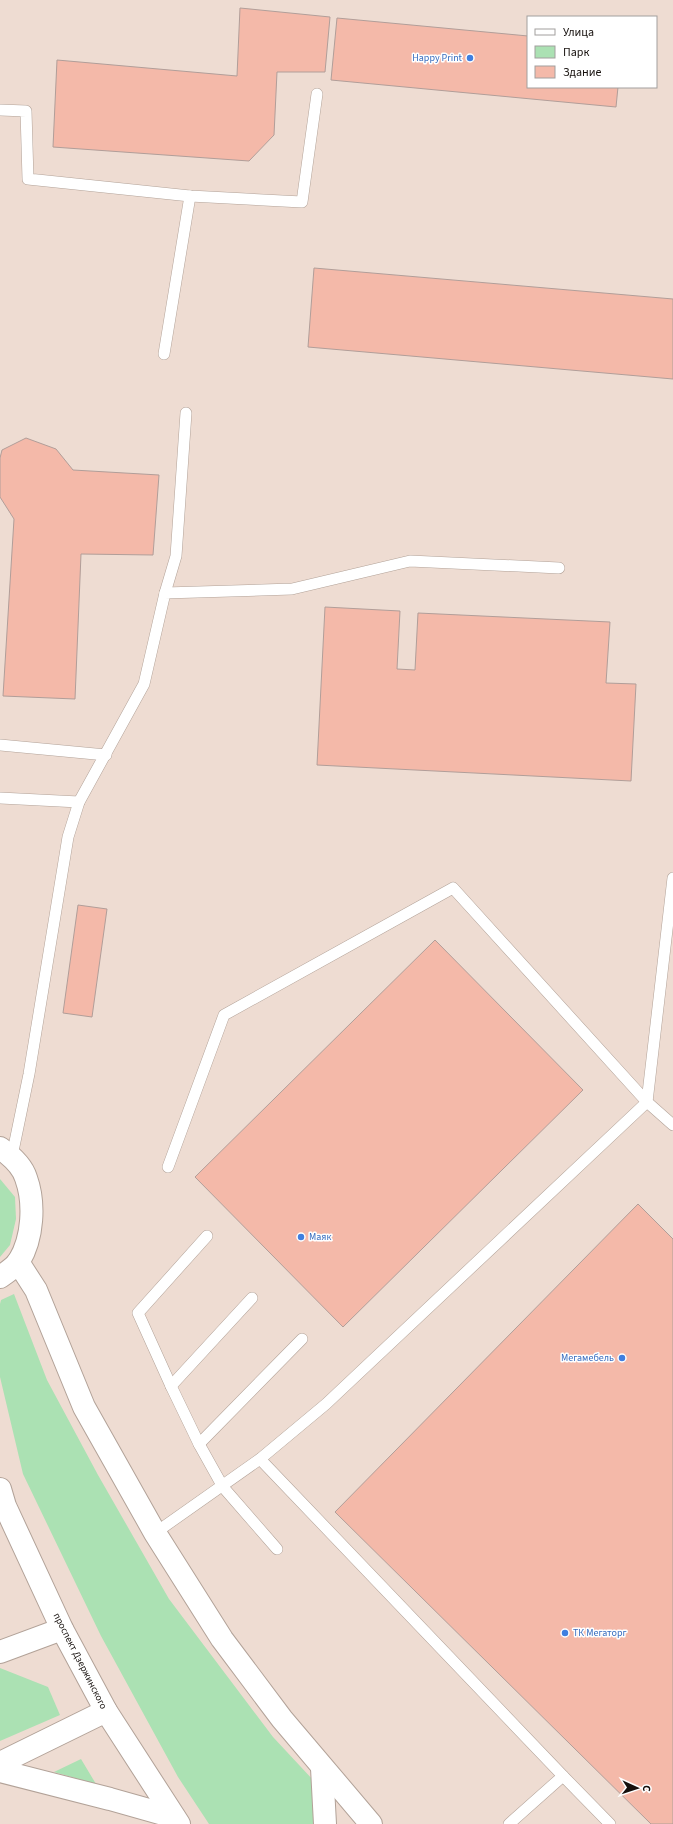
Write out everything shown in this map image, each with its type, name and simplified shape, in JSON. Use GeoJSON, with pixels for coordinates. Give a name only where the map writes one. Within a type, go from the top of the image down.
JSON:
{"type":"FeatureCollection","features":[{"type":"Feature","properties":{"kind":"street"},"geometry":{"type":"LineString","coordinates":[[0,1277],[18,1262],[29,1239],[32,1206],[26,1177],[6,1152]]}},
{"type":"Feature","properties":{"kind":"street"},"geometry":{"type":"LineString","coordinates":[[18,1262],[36,1290],[84,1407],[155,1533],[222,1638],[282,1720],[371,1824]]}},
{"type":"Feature","properties":{"kind":"street","name":"проспект Дзержинского"},"geometry":{"type":"LineString","coordinates":[[0,1489],[5,1506],[62,1628],[106,1711],[176,1822]]}},
{"type":"Feature","properties":{"kind":"street"},"geometry":{"type":"LineString","coordinates":[[0,1652],[62,1628]]}},
{"type":"Feature","properties":{"kind":"street"},"geometry":{"type":"LineString","coordinates":[[0,1763],[106,1711]]}},
{"type":"Feature","properties":{"kind":"street"},"geometry":{"type":"LineString","coordinates":[[322,1768],[325,1824]]}},
{"type":"Feature","properties":{"kind":"street"},"geometry":{"type":"LineString","coordinates":[[0,1771],[110,1799],[176,1822]]}},
{"type":"Feature","properties":{"kind":"lane"},"geometry":{"type":"LineString","coordinates":[[0,110],[26,111],[28,179],[190,196],[302,202],[317,94]]}},
{"type":"Feature","properties":{"kind":"lane"},"geometry":{"type":"LineString","coordinates":[[164,354],[190,196]]}},
{"type":"Feature","properties":{"kind":"lane"},"geometry":{"type":"LineString","coordinates":[[6,1152],[28,1074],[68,837],[79,802],[144,684],[165,593],[176,556],[186,413]]}},
{"type":"Feature","properties":{"kind":"lane"},"geometry":{"type":"LineString","coordinates":[[165,593],[292,589],[410,561],[558,568]]}},
{"type":"Feature","properties":{"kind":"lane"},"geometry":{"type":"LineString","coordinates":[[0,745],[106,754]]}},
{"type":"Feature","properties":{"kind":"lane"},"geometry":{"type":"LineString","coordinates":[[0,798],[79,802]]}},
{"type":"Feature","properties":{"kind":"lane"},"geometry":{"type":"LineString","coordinates":[[155,1533],[223,1487],[260,1459],[326,1404],[647,1102],[673,878]]}},
{"type":"Feature","properties":{"kind":"lane"},"geometry":{"type":"LineString","coordinates":[[168,1167],[224,1015],[452,888],[647,1102],[673,1125]]}},
{"type":"Feature","properties":{"kind":"lane"},"geometry":{"type":"LineString","coordinates":[[208,1236],[138,1312],[199,1444],[223,1487],[277,1549]]}},
{"type":"Feature","properties":{"kind":"lane"},"geometry":{"type":"LineString","coordinates":[[171,1386],[252,1298]]}},
{"type":"Feature","properties":{"kind":"lane"},"geometry":{"type":"LineString","coordinates":[[199,1444],[302,1339]]}},
{"type":"Feature","properties":{"kind":"lane"},"geometry":{"type":"LineString","coordinates":[[260,1459],[610,1824]]}},
{"type":"Feature","properties":{"kind":"lane"},"geometry":{"type":"LineString","coordinates":[[509,1824],[563,1776]]}},
{"type":"Feature","properties":{"kind":"green space"},"geometry":{"type":"Polygon","coordinates":[[[0,1179],[15,1197],[16,1219],[10,1245],[0,1257],[0,1179]]]}},
{"type":"Feature","properties":{"kind":"green space"},"geometry":{"type":"Polygon","coordinates":[[[14,1294],[47,1380],[98,1475],[169,1599],[273,1737],[314,1781],[317,1824],[209,1824],[178,1777],[101,1636],[23,1474],[0,1377],[0,1304],[1,1300],[14,1294]]]}},
{"type":"Feature","properties":{"kind":"green space"},"geometry":{"type":"Polygon","coordinates":[[[0,1668],[48,1687],[60,1715],[0,1741],[0,1668]]]}},
{"type":"Feature","properties":{"kind":"green space"},"geometry":{"type":"Polygon","coordinates":[[[81,1759],[96,1784],[54,1772],[81,1759]]]}},
{"type":"Feature","properties":{"kind":"building"},"geometry":{"type":"Polygon","coordinates":[[[240,8],[330,17],[325,72],[277,72],[274,135],[249,161],[53,147],[57,60],[237,76],[240,8]]]}},
{"type":"Feature","properties":{"kind":"building"},"geometry":{"type":"Polygon","coordinates":[[[337,18],[527,36],[527,88],[618,88],[616,107],[331,80],[337,18]]]}},
{"type":"Feature","properties":{"kind":"building"},"geometry":{"type":"Polygon","coordinates":[[[314,268],[673,299],[673,379],[308,347],[314,268]]]}},
{"type":"Feature","properties":{"kind":"building"},"geometry":{"type":"Polygon","coordinates":[[[26,438],[56,449],[73,470],[159,475],[153,555],[81,554],[75,699],[3,696],[14,519],[0,497],[0,458],[2,450],[26,438]]]}},
{"type":"Feature","properties":{"kind":"building"},"geometry":{"type":"Polygon","coordinates":[[[325,607],[400,611],[397,669],[415,670],[418,613],[610,622],[606,683],[636,684],[631,781],[317,765],[325,607]]]}},
{"type":"Feature","properties":{"kind":"building"},"geometry":{"type":"Polygon","coordinates":[[[78,905],[107,909],[92,1017],[63,1013],[78,905]]]}},
{"type":"Feature","properties":{"kind":"building"},"geometry":{"type":"Polygon","coordinates":[[[435,940],[583,1090],[343,1327],[195,1177],[435,940]]]}},
{"type":"Feature","properties":{"kind":"building","name":"ТК Мегаторг"},"geometry":{"type":"Polygon","coordinates":[[[638,1204],[673,1239],[673,1824],[651,1824],[335,1512],[638,1204]]]}},
{"type":"Feature","properties":{"kind":"place","name":"Happy Print"},"geometry":{"type":"Point","coordinates":[470,58]}},
{"type":"Feature","properties":{"kind":"place","name":"Маяк"},"geometry":{"type":"Point","coordinates":[301,1237]}},
{"type":"Feature","properties":{"kind":"place","name":"Мегамебель"},"geometry":{"type":"Point","coordinates":[622,1358]}},
{"type":"Feature","properties":{"kind":"place","name":"ТК Мегаторг"},"geometry":{"type":"Point","coordinates":[565,1633]}}]}
